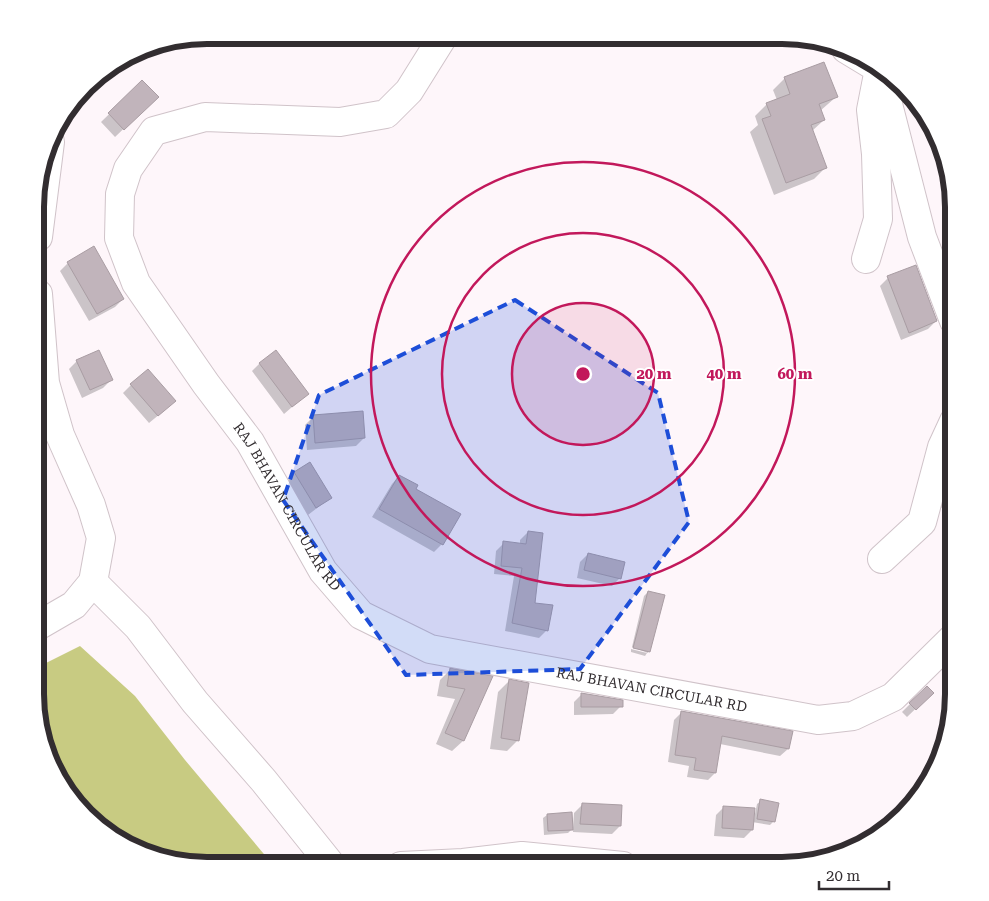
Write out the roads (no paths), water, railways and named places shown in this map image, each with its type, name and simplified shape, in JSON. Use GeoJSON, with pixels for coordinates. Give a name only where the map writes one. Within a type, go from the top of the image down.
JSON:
{"type":"FeatureCollection","features":[{"type":"Feature","properties":{"kind":"main road","name":"RAJ BHAVAN CIRCULAR RD"},"geometry":{"type":"LineString","coordinates":[[438,44],[409,91],[386,114],[340,122],[205,117],[154,131],[128,168],[120,194],[120,238],[136,283],[250,442],[277,486],[323,571],[361,615],[430,649],[818,720],[853,716],[893,697],[945,646]]}},
{"type":"Feature","properties":{"kind":"main road"},"geometry":{"type":"LineString","coordinates":[[866,259],[878,219],[876,154],[871,110],[878,75]]}},
{"type":"Feature","properties":{"kind":"main road"},"geometry":{"type":"LineString","coordinates":[[881,76],[916,216],[945,296]]}},
{"type":"Feature","properties":{"kind":"main road"},"geometry":{"type":"LineString","coordinates":[[916,216],[945,257]]}},
{"type":"Feature","properties":{"kind":"main road"},"geometry":{"type":"LineString","coordinates":[[44,370],[45,383],[60,435],[91,506],[101,538],[93,582],[74,605],[44,622]]}},
{"type":"Feature","properties":{"kind":"main road"},"geometry":{"type":"LineString","coordinates":[[882,560],[922,522],[945,440]]}},
{"type":"Feature","properties":{"kind":"main road"},"geometry":{"type":"LineString","coordinates":[[93,582],[138,627],[195,702],[264,781],[325,857]]}},
{"type":"Feature","properties":{"kind":"main road"},"geometry":{"type":"LineString","coordinates":[[515,857],[532,857]]}}]}
